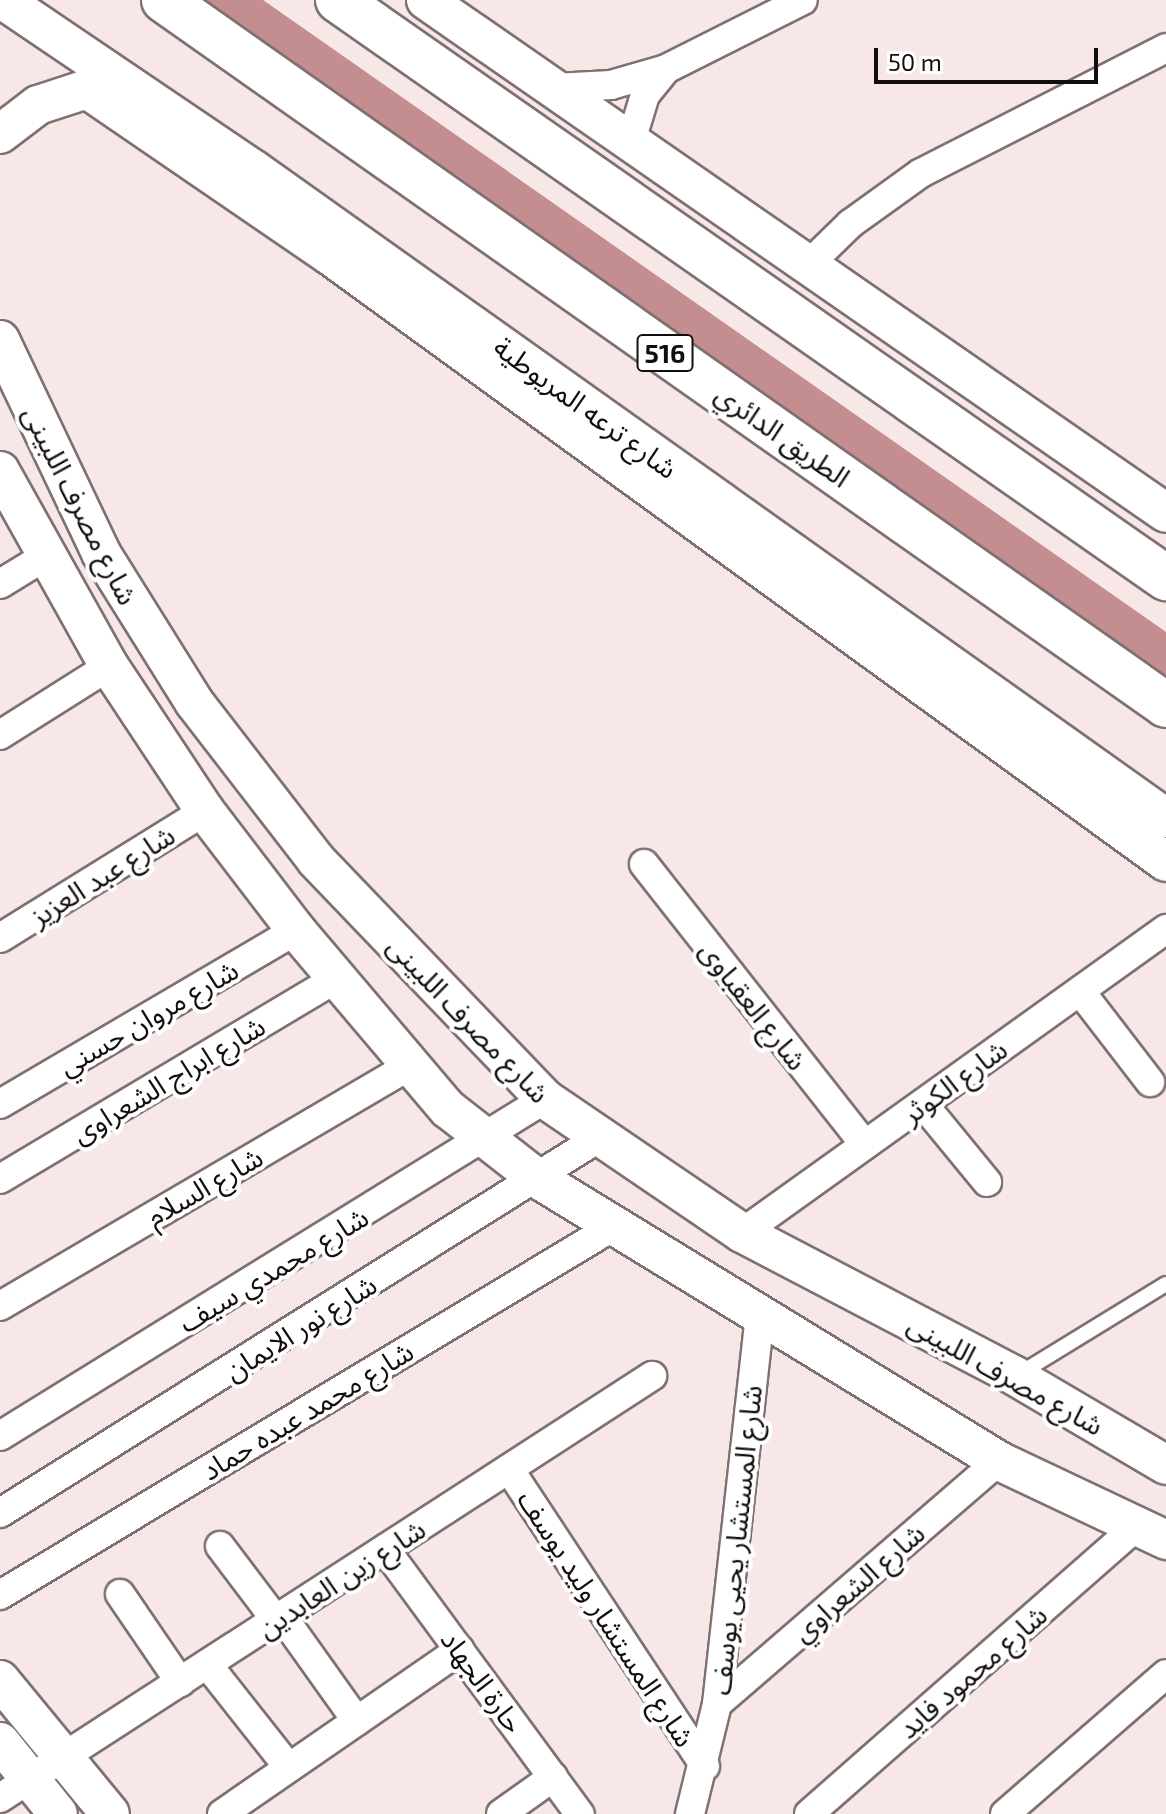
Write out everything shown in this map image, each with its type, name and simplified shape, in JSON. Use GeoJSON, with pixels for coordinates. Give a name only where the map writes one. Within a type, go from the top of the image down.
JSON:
{"type":"FeatureCollection","features":[{"type":"Feature","properties":{"kind":"highway","name":"الطريق الدائري"},"geometry":{"type":"LineString","coordinates":[[164,0],[1166,705]]}},
{"type":"Feature","properties":{"kind":"highway"},"geometry":{"type":"LineString","coordinates":[[338,0],[1166,578]]}},
{"type":"Feature","properties":{"kind":"main road","name":"شارع ترعه المريوطية"},"geometry":{"type":"LineString","coordinates":[[3,0],[253,169],[560,406],[1166,818]]}},
{"type":"Feature","properties":{"kind":"main road"},"geometry":{"type":"LineString","coordinates":[[426,0],[631,141],[806,267],[1166,513]]}},
{"type":"Feature","properties":{"kind":"main road"},"geometry":{"type":"LineString","coordinates":[[0,134],[38,105],[87,89],[328,254],[560,406],[1166,862]]}},
{"type":"Feature","properties":{"kind":"main road","name":"شارع مصرف اللبينى"},"geometry":{"type":"LineString","coordinates":[[0,340],[101,553],[194,702],[316,860],[545,1099],[597,1139],[742,1233],[1015,1376],[1166,1465]]}},
{"type":"Feature","properties":{"kind":"main road","name":"شارع مصرف اللبينى"},"geometry":{"type":"LineString","coordinates":[[0,471],[44,557],[109,666],[205,811],[296,930],[408,1067],[483,1141],[538,1179],[999,1461],[1150,1534]]}},
{"type":"Feature","properties":{"kind":"main road"},"geometry":{"type":"LineString","coordinates":[[0,1680],[110,1814]]}},
{"type":"Feature","properties":{"kind":"main road"},"geometry":{"type":"LineString","coordinates":[[0,1742],[15,1788],[58,1814]]}},
{"type":"Feature","properties":{"kind":"street"},"geometry":{"type":"LineString","coordinates":[[554,88],[611,85],[666,69],[803,0]]}},
{"type":"Feature","properties":{"kind":"street"},"geometry":{"type":"LineString","coordinates":[[806,267],[850,224],[921,173],[1166,48]]}},
{"type":"Feature","properties":{"kind":"street"},"geometry":{"type":"LineString","coordinates":[[631,141],[638,109],[666,69]]}},
{"type":"Feature","properties":{"kind":"street"},"geometry":{"type":"LineString","coordinates":[[0,584],[44,557]]}},
{"type":"Feature","properties":{"kind":"street"},"geometry":{"type":"LineString","coordinates":[[0,735],[109,666]]}},
{"type":"Feature","properties":{"kind":"street","name":"شارع عبد العزيز"},"geometry":{"type":"LineString","coordinates":[[0,938],[205,811]]}},
{"type":"Feature","properties":{"kind":"street","name":"شارع العقباوى"},"geometry":{"type":"LineString","coordinates":[[644,864],[865,1145]]}},
{"type":"Feature","properties":{"kind":"street","name":"شارع الكوثر"},"geometry":{"type":"LineString","coordinates":[[742,1233],[1166,929]]}},
{"type":"Feature","properties":{"kind":"street","name":"شارع مروان حسني"},"geometry":{"type":"LineString","coordinates":[[0,1104],[296,930]]}},
{"type":"Feature","properties":{"kind":"street","name":"شارع ابراج الشعراوى"},"geometry":{"type":"LineString","coordinates":[[0,1179],[336,979]]}},
{"type":"Feature","properties":{"kind":"street"},"geometry":{"type":"LineString","coordinates":[[1080,991],[1150,1082]]}},
{"type":"Feature","properties":{"kind":"street","name":"شارع السلام"},"geometry":{"type":"LineString","coordinates":[[0,1306],[408,1067]]}},
{"type":"Feature","properties":{"kind":"street","name":"شارع محمدي سيف"},"geometry":{"type":"LineString","coordinates":[[0,1436],[483,1141],[545,1099]]}},
{"type":"Feature","properties":{"kind":"street"},"geometry":{"type":"LineString","coordinates":[[923,1104],[987,1182]]}},
{"type":"Feature","properties":{"kind":"street","name":"شارع نور الايمان"},"geometry":{"type":"LineString","coordinates":[[0,1513],[538,1179],[597,1139]]}},
{"type":"Feature","properties":{"kind":"street","name":"شارع محمد عبده حماد"},"geometry":{"type":"LineString","coordinates":[[0,1595],[614,1226]]}},
{"type":"Feature","properties":{"kind":"street","name":"شارع المستشار يحيى يوسف"},"geometry":{"type":"LineString","coordinates":[[691,1813],[705,1766],[717,1704],[760,1313]]}},
{"type":"Feature","properties":{"kind":"street","name":"شارع زين العابدين"},"geometry":{"type":"LineString","coordinates":[[15,1788],[652,1376]]}},
{"type":"Feature","properties":{"kind":"street","name":"شارع الشعراوي"},"geometry":{"type":"LineString","coordinates":[[717,1704],[999,1461]]}},
{"type":"Feature","properties":{"kind":"street","name":"شارع المستشار وليد يوسف"},"geometry":{"type":"LineString","coordinates":[[509,1469],[705,1766]]}},
{"type":"Feature","properties":{"kind":"street","name":"شارع محمود فايد"},"geometry":{"type":"LineString","coordinates":[[809,1814],[1150,1534]]}},
{"type":"Feature","properties":{"kind":"street"},"geometry":{"type":"LineString","coordinates":[[220,1546],[357,1721]]}},
{"type":"Feature","properties":{"kind":"street","name":"حارة الجهاد"},"geometry":{"type":"LineString","coordinates":[[385,1549],[580,1814]]}},
{"type":"Feature","properties":{"kind":"street"},"geometry":{"type":"LineString","coordinates":[[120,1594],[180,1682]]}},
{"type":"Feature","properties":{"kind":"street"},"geometry":{"type":"LineString","coordinates":[[222,1814],[460,1650]]}},
{"type":"Feature","properties":{"kind":"street"},"geometry":{"type":"LineString","coordinates":[[207,1664],[289,1768]]}},
{"type":"Feature","properties":{"kind":"street"},"geometry":{"type":"LineString","coordinates":[[1005,1814],[1166,1674]]}},
{"type":"Feature","properties":{"kind":"street"},"geometry":{"type":"LineString","coordinates":[[501,1814],[553,1777]]}},
{"type":"Feature","properties":{"kind":"lane"},"geometry":{"type":"LineString","coordinates":[[1015,1376],[1166,1284]]}},
{"type":"Feature","properties":{"kind":"shaded area"},"geometry":{"type":"Polygon","coordinates":[[[147,0],[263,0],[1166,632],[1166,728],[147,0]]]}}]}
